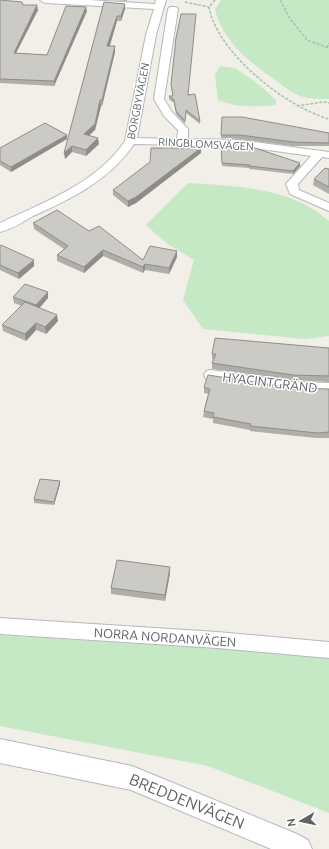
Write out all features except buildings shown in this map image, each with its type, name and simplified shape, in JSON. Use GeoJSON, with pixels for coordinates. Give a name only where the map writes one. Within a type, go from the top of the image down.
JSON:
{"type":"FeatureCollection","features":[{"type":"Feature","properties":{"kind":"street"},"geometry":{"type":"LineString","coordinates":[[45,0],[159,3]]}},
{"type":"Feature","properties":{"kind":"street","name":"BORGBYVÄGEN"},"geometry":{"type":"LineString","coordinates":[[0,228],[82,186],[110,168],[126,150],[130,141],[151,35],[159,3]]}},
{"type":"Feature","properties":{"kind":"street"},"geometry":{"type":"LineString","coordinates":[[173,9],[159,99],[168,114],[183,130],[182,142]]}},
{"type":"Feature","properties":{"kind":"street","name":"RINGBLOMSVÄGEN"},"geometry":{"type":"LineString","coordinates":[[130,141],[240,143],[323,155]]}},
{"type":"Feature","properties":{"kind":"street"},"geometry":{"type":"LineString","coordinates":[[323,155],[292,184],[294,192],[329,207]]}},
{"type":"Feature","properties":{"kind":"street","name":"HYACINTGRÄND"},"geometry":{"type":"LineString","coordinates":[[211,375],[292,387],[329,388]]}},
{"type":"Feature","properties":{"kind":"street","name":"NORRA NORDANVÄGEN"},"geometry":{"type":"LineString","coordinates":[[0,626],[209,640],[329,650]]}},
{"type":"Feature","properties":{"kind":"street","name":"BREDDENVÄGEN"},"geometry":{"type":"LineString","coordinates":[[0,751],[132,778],[288,843],[299,849]]}},
{"type":"Feature","properties":{"kind":"path"},"geometry":{"type":"LineString","coordinates":[[209,7],[215,0]]}},
{"type":"Feature","properties":{"kind":"path"},"geometry":{"type":"LineString","coordinates":[[280,0],[289,17],[307,40],[328,48],[329,44]]}},
{"type":"Feature","properties":{"kind":"path"},"geometry":{"type":"LineString","coordinates":[[183,1],[209,7]]}},
{"type":"Feature","properties":{"kind":"path"},"geometry":{"type":"LineString","coordinates":[[209,7],[214,25],[224,42],[248,67],[297,106],[329,119]]}},
{"type":"Feature","properties":{"kind":"path"},"geometry":{"type":"LineString","coordinates":[[297,106],[323,102],[329,103]]}},
{"type":"Feature","properties":{"kind":"green space"},"geometry":{"type":"Polygon","coordinates":[[[221,0],[329,0],[329,99],[308,98],[293,93],[238,50],[224,31],[215,9],[221,0]]]}},
{"type":"Feature","properties":{"kind":"green space"},"geometry":{"type":"Polygon","coordinates":[[[220,66],[235,68],[257,83],[276,100],[276,105],[247,106],[218,100],[215,75],[220,66]]]}},
{"type":"Feature","properties":{"kind":"green space"},"geometry":{"type":"Polygon","coordinates":[[[188,183],[225,185],[262,190],[298,201],[329,221],[329,336],[305,339],[203,329],[183,300],[194,260],[166,243],[146,225],[188,183]]]}},
{"type":"Feature","properties":{"kind":"green space"},"geometry":{"type":"Polygon","coordinates":[[[0,635],[329,656],[329,813],[208,766],[0,726],[0,635]]]}}]}
